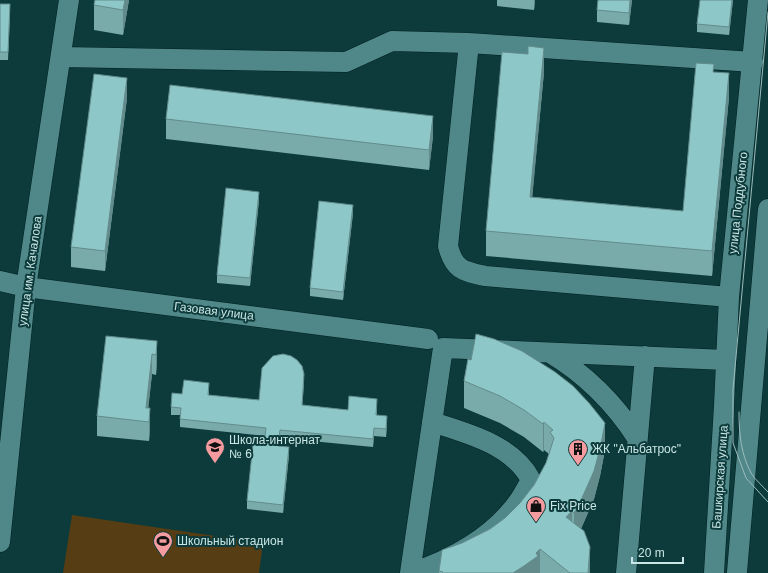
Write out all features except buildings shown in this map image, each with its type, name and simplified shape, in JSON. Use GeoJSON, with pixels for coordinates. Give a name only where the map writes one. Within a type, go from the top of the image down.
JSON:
{"type":"FeatureCollection","features":[{"type":"Feature","properties":{"kind":"street","name":"улица им. Качалова"},"geometry":{"type":"LineString","coordinates":[[0,542],[26,287],[69,0]]}},
{"type":"Feature","properties":{"kind":"street","name":"улица Поддубного"},"geometry":{"type":"LineString","coordinates":[[724,406],[729,297],[758,0]]}},
{"type":"Feature","properties":{"kind":"street"},"geometry":{"type":"LineString","coordinates":[[61,57],[346,62],[392,41],[469,43],[753,62]]}},
{"type":"Feature","properties":{"kind":"street"},"geometry":{"type":"LineString","coordinates":[[469,43],[448,246],[450,256],[454,263],[461,269],[485,276],[729,297]]}},
{"type":"Feature","properties":{"kind":"street"},"geometry":{"type":"LineString","coordinates":[[714,570],[739,572],[763,330],[768,209]]}},
{"type":"Feature","properties":{"kind":"street","name":"Газовая улица"},"geometry":{"type":"LineString","coordinates":[[0,282],[26,287],[428,339]]}},
{"type":"Feature","properties":{"kind":"street"},"geometry":{"type":"LineString","coordinates":[[432,422],[492,444],[514,459],[531,480],[520,500],[490,531],[458,553],[429,567],[411,573],[432,422],[443,348],[726,360]]}},
{"type":"Feature","properties":{"kind":"street"},"geometry":{"type":"LineString","coordinates":[[550,353],[583,376],[601,393],[620,414],[637,438]]}},
{"type":"Feature","properties":{"kind":"street"},"geometry":{"type":"LineString","coordinates":[[626,573],[645,356]]}},
{"type":"Feature","properties":{"kind":"street","name":"Башкирская улица"},"geometry":{"type":"LineString","coordinates":[[714,570],[724,406]]}},
{"type":"Feature","properties":{"kind":"shaded area","name":"Школьный стадион"},"geometry":{"type":"Polygon","coordinates":[[[72,515],[263,543],[259,573],[63,573],[72,515]]]}},
{"type":"Feature","properties":{"kind":"tram line"},"geometry":{"type":"LineString","coordinates":[[768,12],[733,389],[733,443],[746,478],[768,502]]}},
{"type":"Feature","properties":{"kind":"tram line"},"geometry":{"type":"LineString","coordinates":[[739,412],[740,436],[745,459],[753,476],[768,492]]}},
{"type":"Feature","properties":{"kind":"place","name":"Школа-интернат № 6"},"geometry":{"type":"Point","coordinates":[215,464]}},
{"type":"Feature","properties":{"kind":"place","name":"ЖК \"Альбатрос\""},"geometry":{"type":"Point","coordinates":[578,466]}},
{"type":"Feature","properties":{"kind":"place","name":"Fix Price"},"geometry":{"type":"Point","coordinates":[536,523]}},
{"type":"Feature","properties":{"kind":"place","name":"Школьный стадион"},"geometry":{"type":"Point","coordinates":[163,558]}}]}
